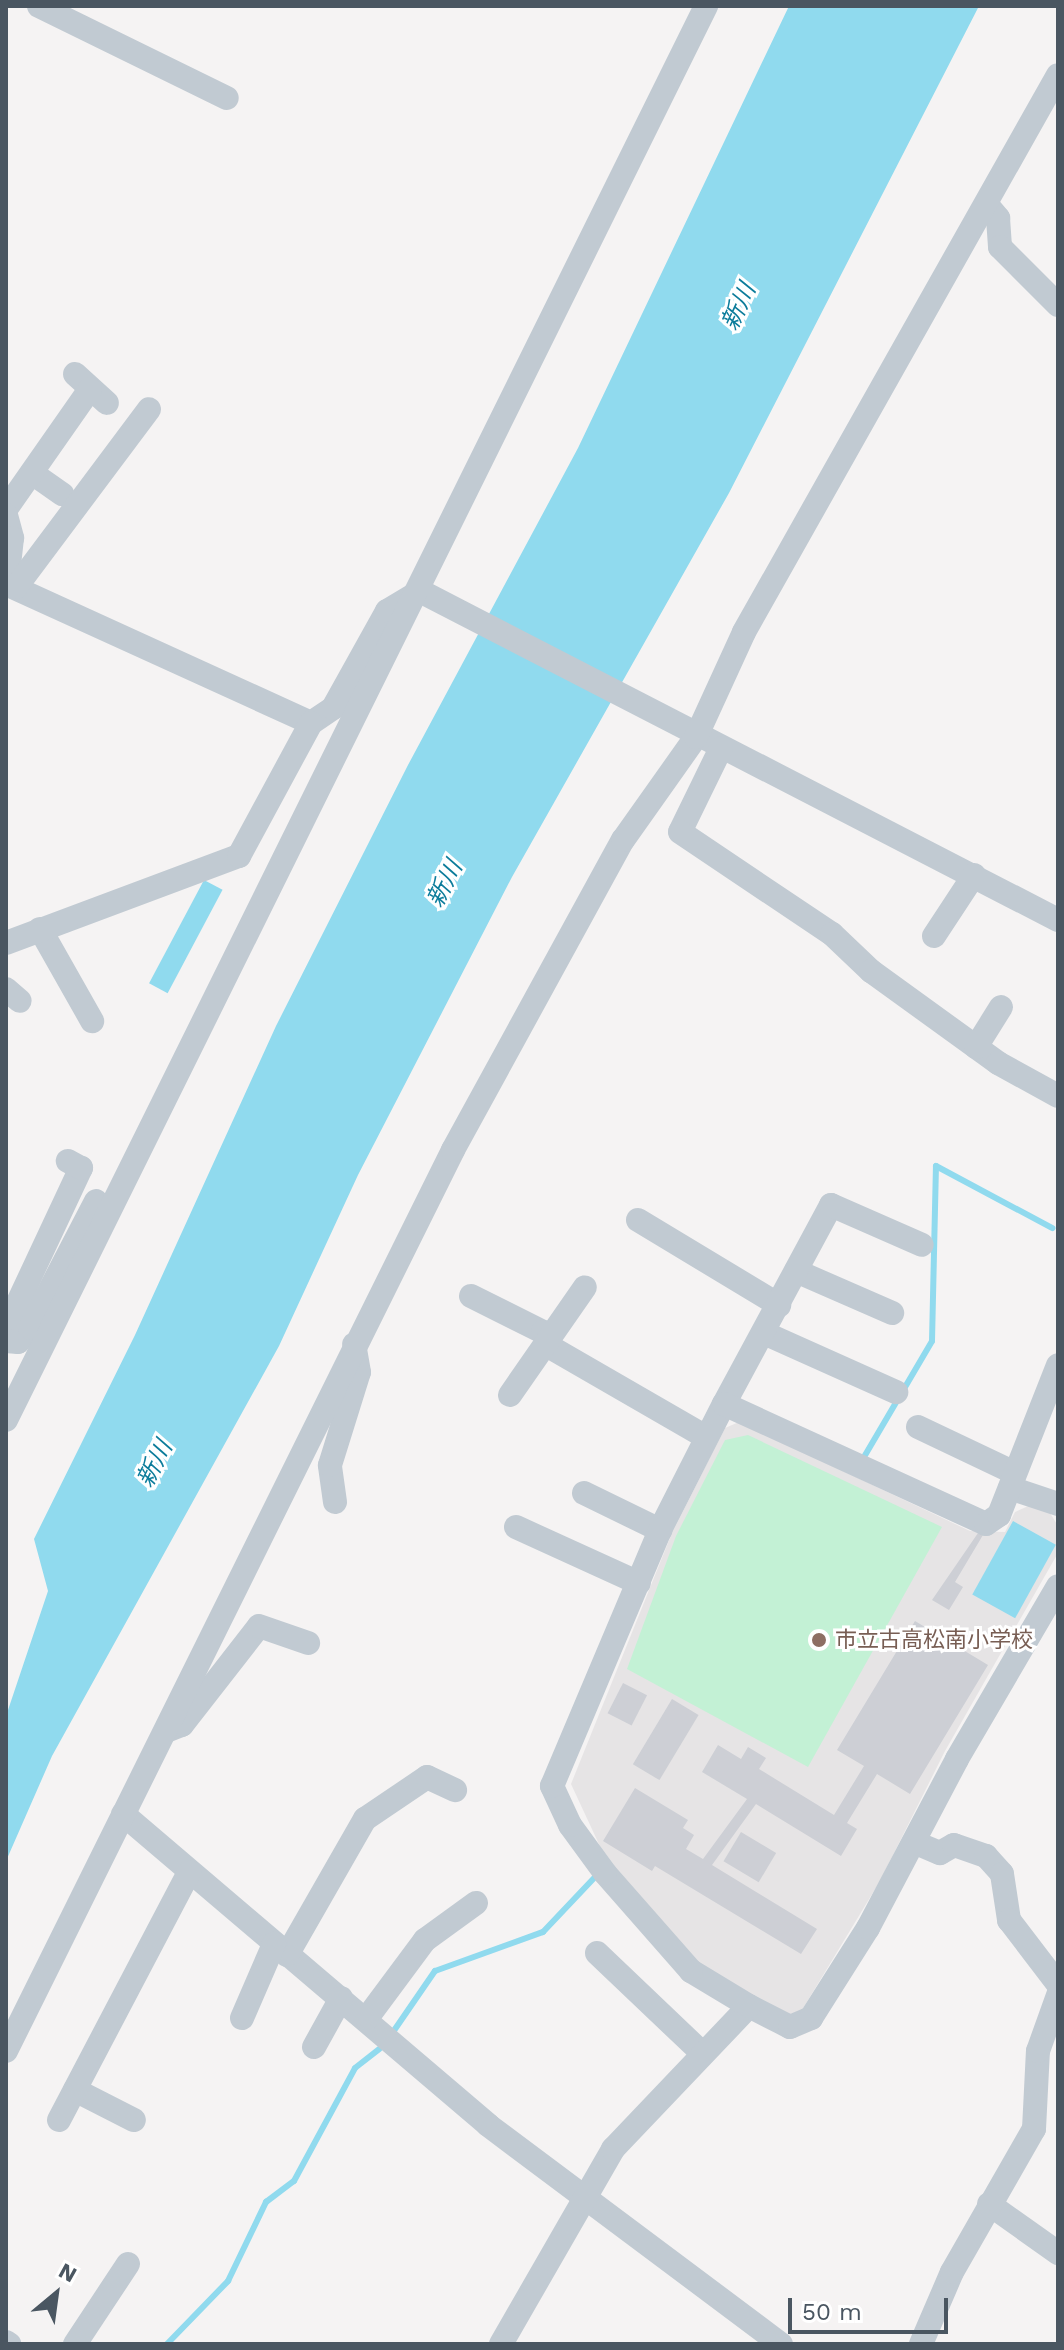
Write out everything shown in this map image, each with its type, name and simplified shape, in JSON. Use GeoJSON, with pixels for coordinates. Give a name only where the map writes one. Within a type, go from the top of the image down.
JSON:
{"type":"FeatureCollection","features":[{"type":"Feature","properties":{"kind":"street"},"geometry":{"type":"LineString","coordinates":[[39,6],[227,98]]}},
{"type":"Feature","properties":{"kind":"street"},"geometry":{"type":"LineString","coordinates":[[6,1420],[422,592],[706,6]]}},
{"type":"Feature","properties":{"kind":"street"},"geometry":{"type":"LineString","coordinates":[[6,2051],[354,1344],[623,840],[696,737],[744,632],[988,206],[1058,75]]}},
{"type":"Feature","properties":{"kind":"street"},"geometry":{"type":"LineString","coordinates":[[988,206],[998,218],[1000,247],[1058,305]]}},
{"type":"Feature","properties":{"kind":"street"},"geometry":{"type":"LineString","coordinates":[[10,585],[12,538],[6,512],[91,389]]}},
{"type":"Feature","properties":{"kind":"street"},"geometry":{"type":"LineString","coordinates":[[10,585],[149,409]]}},
{"type":"Feature","properties":{"kind":"street"},"geometry":{"type":"LineString","coordinates":[[32,473],[62,494]]}},
{"type":"Feature","properties":{"kind":"street"},"geometry":{"type":"LineString","coordinates":[[10,585],[311,723]]}},
{"type":"Feature","properties":{"kind":"street"},"geometry":{"type":"LineString","coordinates":[[422,592],[666,722],[1058,920]]}},
{"type":"Feature","properties":{"kind":"street"},"geometry":{"type":"LineString","coordinates":[[6,943],[239,856],[311,723],[333,708],[387,611],[422,592]]}},
{"type":"Feature","properties":{"kind":"street"},"geometry":{"type":"LineString","coordinates":[[721,748],[680,832],[832,934],[871,971],[976,1047],[1058,1096]]}},
{"type":"Feature","properties":{"kind":"street"},"geometry":{"type":"LineString","coordinates":[[934,936],[974,875]]}},
{"type":"Feature","properties":{"kind":"street"},"geometry":{"type":"LineString","coordinates":[[40,929],[92,1021]]}},
{"type":"Feature","properties":{"kind":"street"},"geometry":{"type":"LineString","coordinates":[[976,1047],[1001,1007]]}},
{"type":"Feature","properties":{"kind":"street"},"geometry":{"type":"LineString","coordinates":[[6,1328],[81,1168],[68,1161]]}},
{"type":"Feature","properties":{"kind":"street"},"geometry":{"type":"LineString","coordinates":[[6,1341],[18,1342],[30,1328],[103,1189],[119,1190]]}},
{"type":"Feature","properties":{"kind":"street"},"geometry":{"type":"LineString","coordinates":[[922,1245],[831,1205],[706,1437],[660,1530],[552,1786],[570,1825],[605,1873],[691,1971],[790,2027],[811,2018],[916,1843],[957,1759],[1058,1586]]}},
{"type":"Feature","properties":{"kind":"street"},"geometry":{"type":"LineString","coordinates":[[638,1220],[779,1305]]}},
{"type":"Feature","properties":{"kind":"street"},"geometry":{"type":"LineString","coordinates":[[796,1271],[892,1313]]}},
{"type":"Feature","properties":{"kind":"street"},"geometry":{"type":"LineString","coordinates":[[510,1395],[546,1338],[585,1287]]}},
{"type":"Feature","properties":{"kind":"street"},"geometry":{"type":"LineString","coordinates":[[471,1296],[543,1332],[550,1347],[706,1437]]}},
{"type":"Feature","properties":{"kind":"street"},"geometry":{"type":"LineString","coordinates":[[764,1333],[896,1392]]}},
{"type":"Feature","properties":{"kind":"street"},"geometry":{"type":"LineString","coordinates":[[335,1502],[330,1465],[359,1372],[354,1344]]}},
{"type":"Feature","properties":{"kind":"street"},"geometry":{"type":"LineString","coordinates":[[724,1404],[986,1524],[999,1515],[1058,1365]]}},
{"type":"Feature","properties":{"kind":"street"},"geometry":{"type":"LineString","coordinates":[[918,1427],[1058,1504]]}},
{"type":"Feature","properties":{"kind":"street"},"geometry":{"type":"LineString","coordinates":[[584,1493],[660,1530]]}},
{"type":"Feature","properties":{"kind":"street"},"geometry":{"type":"LineString","coordinates":[[516,1527],[639,1583]]}},
{"type":"Feature","properties":{"kind":"street"},"geometry":{"type":"LineString","coordinates":[[163,1732],[182,1725],[259,1626],[308,1643]]}},
{"type":"Feature","properties":{"kind":"street"},"geometry":{"type":"LineString","coordinates":[[242,2018],[280,1949],[365,1819],[427,1777],[455,1790]]}},
{"type":"Feature","properties":{"kind":"street"},"geometry":{"type":"LineString","coordinates":[[123,1814],[280,1949],[367,2018],[488,2125],[781,2344]]}},
{"type":"Feature","properties":{"kind":"street"},"geometry":{"type":"LineString","coordinates":[[916,1843],[940,1853],[954,1845],[986,1856],[1002,1874],[1009,1920],[1058,1984]]}},
{"type":"Feature","properties":{"kind":"street"},"geometry":{"type":"LineString","coordinates":[[59,2120],[189,1872]]}},
{"type":"Feature","properties":{"kind":"street"},"geometry":{"type":"LineString","coordinates":[[367,2018],[425,1940],[476,1903]]}},
{"type":"Feature","properties":{"kind":"street"},"geometry":{"type":"LineString","coordinates":[[597,1953],[703,2054]]}},
{"type":"Feature","properties":{"kind":"street"},"geometry":{"type":"LineString","coordinates":[[921,2344],[989,2204],[1034,2129],[1038,2051],[1058,1995]]}},
{"type":"Feature","properties":{"kind":"street"},"geometry":{"type":"LineString","coordinates":[[314,2047],[341,1998]]}},
{"type":"Feature","properties":{"kind":"street"},"geometry":{"type":"LineString","coordinates":[[501,2344],[583,2196],[613,2149],[749,2006]]}},
{"type":"Feature","properties":{"kind":"street"},"geometry":{"type":"LineString","coordinates":[[75,2090],[134,2120]]}},
{"type":"Feature","properties":{"kind":"street"},"geometry":{"type":"LineString","coordinates":[[989,2204],[1058,2253]]}},
{"type":"Feature","properties":{"kind":"street"},"geometry":{"type":"LineString","coordinates":[[75,2344],[128,2264]]}},
{"type":"Feature","properties":{"kind":"shaded area","name":"市立古高松南小学校"},"geometry":{"type":"Polygon","coordinates":[[[739,1422],[970,1531],[1005,1532],[1015,1512],[1035,1503],[1047,1508],[1058,1526],[1058,1553],[945,1751],[880,1881],[802,2010],[788,2015],[697,1967],[604,1855],[571,1784],[672,1533],[725,1428],[739,1422]]]}},
{"type":"Feature","properties":{"kind":"green space"},"geometry":{"type":"Polygon","coordinates":[[[748,1435],[942,1527],[808,1767],[627,1669],[676,1536],[725,1440],[748,1435]]]}},
{"type":"Feature","properties":{"kind":"water","name":"新川"},"geometry":{"type":"Polygon","coordinates":[[[789,6],[979,6],[729,493],[512,877],[358,1175],[279,1346],[52,1756],[6,1861],[6,1716],[48,1591],[34,1539],[135,1335],[276,1026],[408,765],[578,448],[789,6]]]}},
{"type":"Feature","properties":{"kind":"water"},"geometry":{"type":"Polygon","coordinates":[[[204,880],[223,890],[168,993],[149,983],[204,880]]]}},
{"type":"Feature","properties":{"kind":"water"},"geometry":{"type":"Polygon","coordinates":[[[1013,1521],[1056,1545],[1015,1618],[972,1594],[1013,1521]]]}},
{"type":"Feature","properties":{"kind":"building"},"geometry":{"type":"Polygon","coordinates":[[[978,1533],[983,1535],[955,1582],[963,1587],[949,1610],[932,1600],[978,1533]]]}},
{"type":"Feature","properties":{"kind":"building"},"geometry":{"type":"Polygon","coordinates":[[[915,1621],[988,1665],[910,1794],[877,1774],[847,1823],[857,1829],[841,1856],[756,1804],[712,1865],[817,1929],[801,1954],[655,1866],[652,1871],[603,1841],[635,1788],[688,1820],[683,1828],[694,1835],[686,1849],[703,1859],[747,1799],[702,1772],[718,1745],[741,1759],[748,1747],[766,1758],[759,1769],[834,1815],[864,1766],[837,1750],[915,1621]]]}},
{"type":"Feature","properties":{"kind":"building"},"geometry":{"type":"Polygon","coordinates":[[[623,1683],[647,1695],[632,1726],[608,1713],[623,1683]]]}},
{"type":"Feature","properties":{"kind":"building"},"geometry":{"type":"Polygon","coordinates":[[[672,1699],[699,1715],[659,1780],[633,1764],[672,1699]]]}},
{"type":"Feature","properties":{"kind":"building"},"geometry":{"type":"Polygon","coordinates":[[[741,1832],[776,1853],[759,1882],[723,1861],[741,1832]]]}},
{"type":"Feature","properties":{"kind":"waterway"},"geometry":{"type":"LineString","coordinates":[[864,1457],[932,1341],[936,1166],[1052,1228]]}},
{"type":"Feature","properties":{"kind":"waterway"},"geometry":{"type":"LineString","coordinates":[[393,2032],[435,1971],[543,1932],[594,1878]]}},
{"type":"Feature","properties":{"kind":"waterway"},"geometry":{"type":"LineString","coordinates":[[167,2344],[228,2281],[266,2202],[294,2181],[355,2068],[379,2049]]}},
{"type":"Feature","properties":{"kind":"place","name":"市立古高松南小学校"},"geometry":{"type":"Point","coordinates":[819,1640]}}]}
